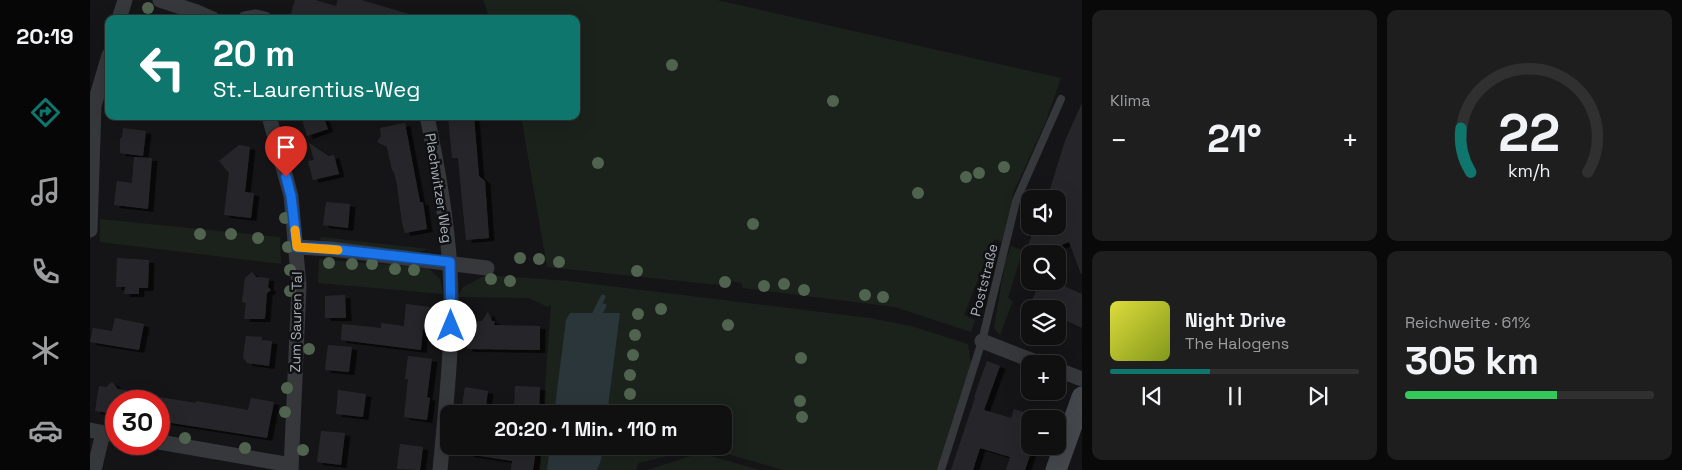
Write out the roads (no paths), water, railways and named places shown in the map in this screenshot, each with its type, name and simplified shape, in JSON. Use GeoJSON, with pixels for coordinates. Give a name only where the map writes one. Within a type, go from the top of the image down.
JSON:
{"type":"FeatureCollection","features":[{"type":"Feature","properties":{"kind":"main road"},"geometry":{"type":"LineString","coordinates":[[1056,470],[1082,397]]}},
{"type":"Feature","properties":{"kind":"street"},"geometry":{"type":"LineString","coordinates":[[120,15],[125,0]]}},
{"type":"Feature","properties":{"kind":"street"},"geometry":{"type":"LineString","coordinates":[[160,0],[204,15]]}},
{"type":"Feature","properties":{"kind":"street"},"geometry":{"type":"LineString","coordinates":[[90,230],[94,106],[105,69]]}},
{"type":"Feature","properties":{"kind":"street","name":"Zum Sauren Tal"},"geometry":{"type":"LineString","coordinates":[[270,120],[291,196],[297,247],[299,286],[291,468]]}},
{"type":"Feature","properties":{"kind":"street","name":"Plachwitzer Weg"},"geometry":{"type":"LineString","coordinates":[[428,120],[439,177],[450,262],[451,358],[440,470]]}},
{"type":"Feature","properties":{"kind":"street"},"geometry":{"type":"LineString","coordinates":[[297,247],[450,262],[487,268]]}},
{"type":"Feature","properties":{"kind":"street"},"geometry":{"type":"LineString","coordinates":[[982,341],[1021,356]]}},
{"type":"Feature","properties":{"kind":"street"},"geometry":{"type":"LineString","coordinates":[[1066,373],[1082,379]]}},
{"type":"Feature","properties":{"kind":"street"},"geometry":{"type":"LineString","coordinates":[[94,470],[103,433]]}},
{"type":"Feature","properties":{"kind":"street"},"geometry":{"type":"LineString","coordinates":[[170,444],[291,468]]}},
{"type":"Feature","properties":{"kind":"lane","name":"Poststraße"},"geometry":{"type":"LineString","coordinates":[[941,470],[982,341],[1016,201],[1061,99]]}},
{"type":"Feature","properties":{"kind":"waterway"},"geometry":{"type":"LineString","coordinates":[[595,313],[603,297]]}},
{"type":"Feature","properties":{"kind":"waterway"},"geometry":{"type":"LineString","coordinates":[[600,313],[604,306]]}}]}
